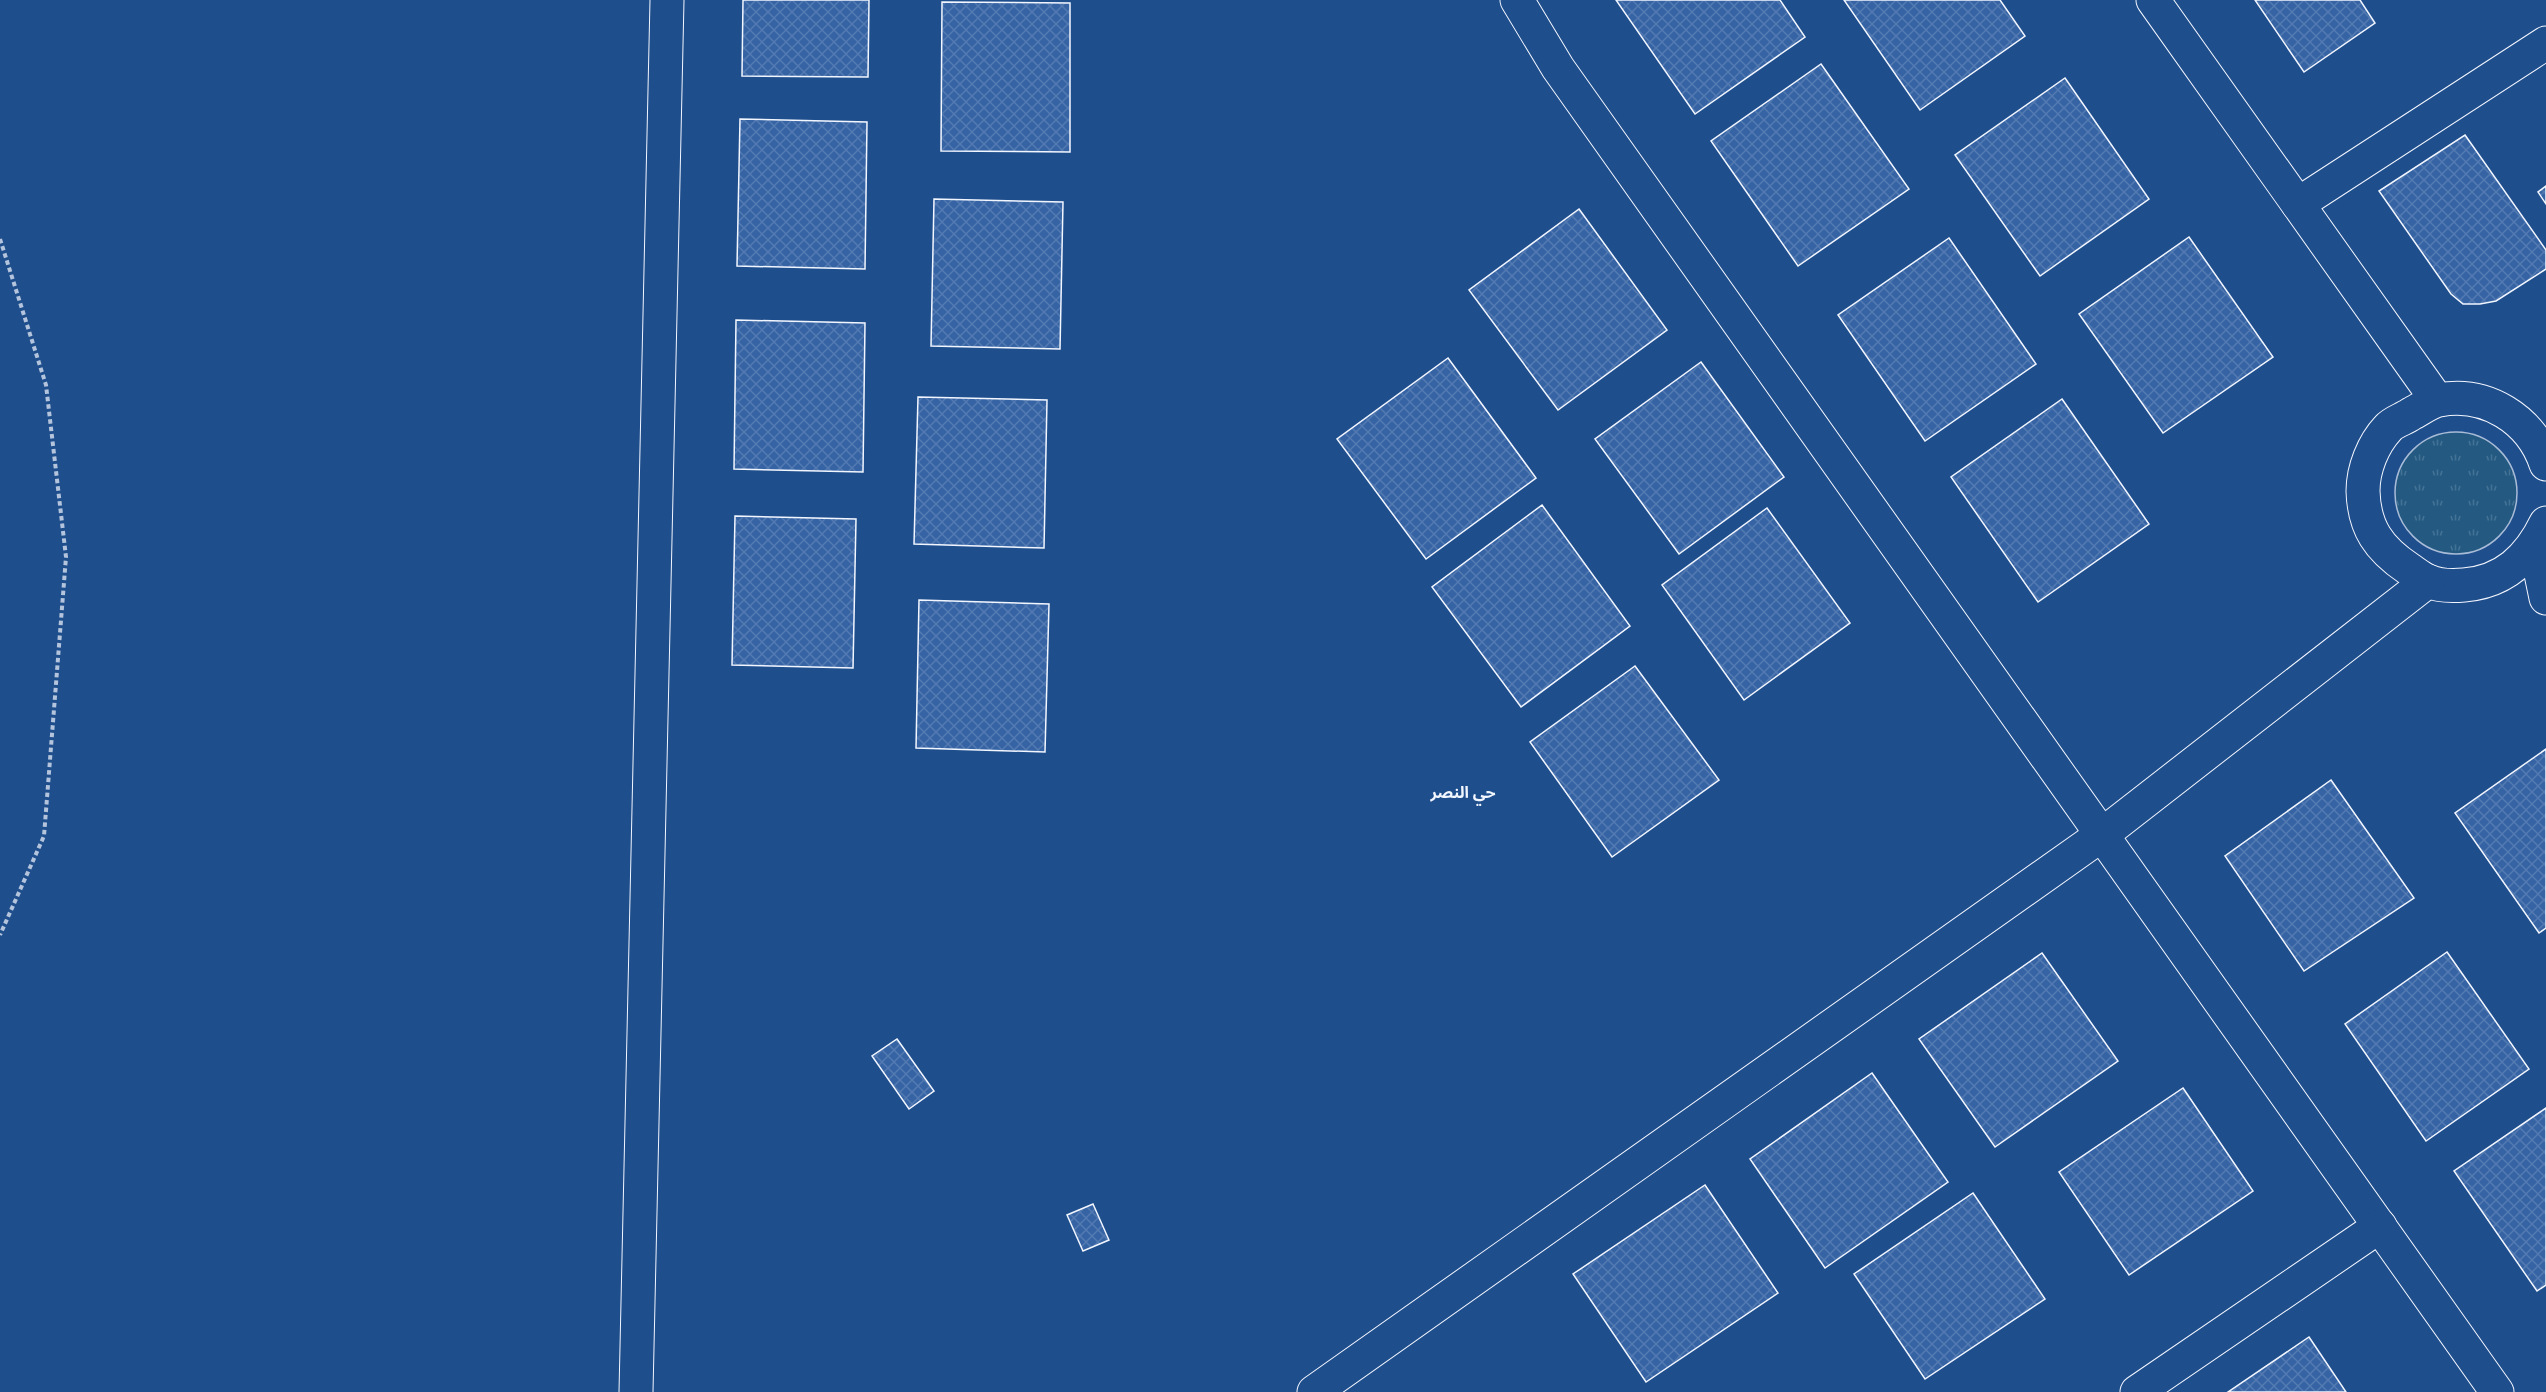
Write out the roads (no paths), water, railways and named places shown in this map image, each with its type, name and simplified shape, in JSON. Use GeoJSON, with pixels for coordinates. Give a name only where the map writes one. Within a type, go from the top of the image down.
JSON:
{"type":"FeatureCollection","features":[{"type":"Feature","properties":{"kind":"street"},"geometry":{"type":"LineString","coordinates":[[636,1392],[667,0]]}},
{"type":"Feature","properties":{"kind":"street"},"geometry":{"type":"LineString","coordinates":[[1516,0],[1565,78],[2497,1392]]}},
{"type":"Feature","properties":{"kind":"street"},"geometry":{"type":"LineString","coordinates":[[2152,0],[2437,400]]}},
{"type":"Feature","properties":{"kind":"street"},"geometry":{"type":"LineString","coordinates":[[2298,204],[2546,43]]}},
{"type":"Feature","properties":{"kind":"street"},"geometry":{"type":"LineString","coordinates":[[2540,534],[2519,563],[2499,577],[2476,584],[2452,586],[2428,581],[2388,555],[2374,536],[2365,513],[2363,489],[2367,464],[2377,442],[2389,427],[2437,400],[2462,398],[2487,403],[2509,413],[2528,430],[2542,451],[2546,464]]}},
{"type":"Feature","properties":{"kind":"street"},"geometry":{"type":"LineString","coordinates":[[2540,534],[2546,597]]}},
{"type":"Feature","properties":{"kind":"street"},"geometry":{"type":"LineString","coordinates":[[1314,1392],[2103,834],[2428,581]]}},
{"type":"Feature","properties":{"kind":"street"},"geometry":{"type":"LineString","coordinates":[[2137,1392],[2380,1226]]}},
{"type":"Feature","properties":{"kind":"district","name":"حي النصر"},"geometry":{"type":"Point","coordinates":[1463,792]}}]}
